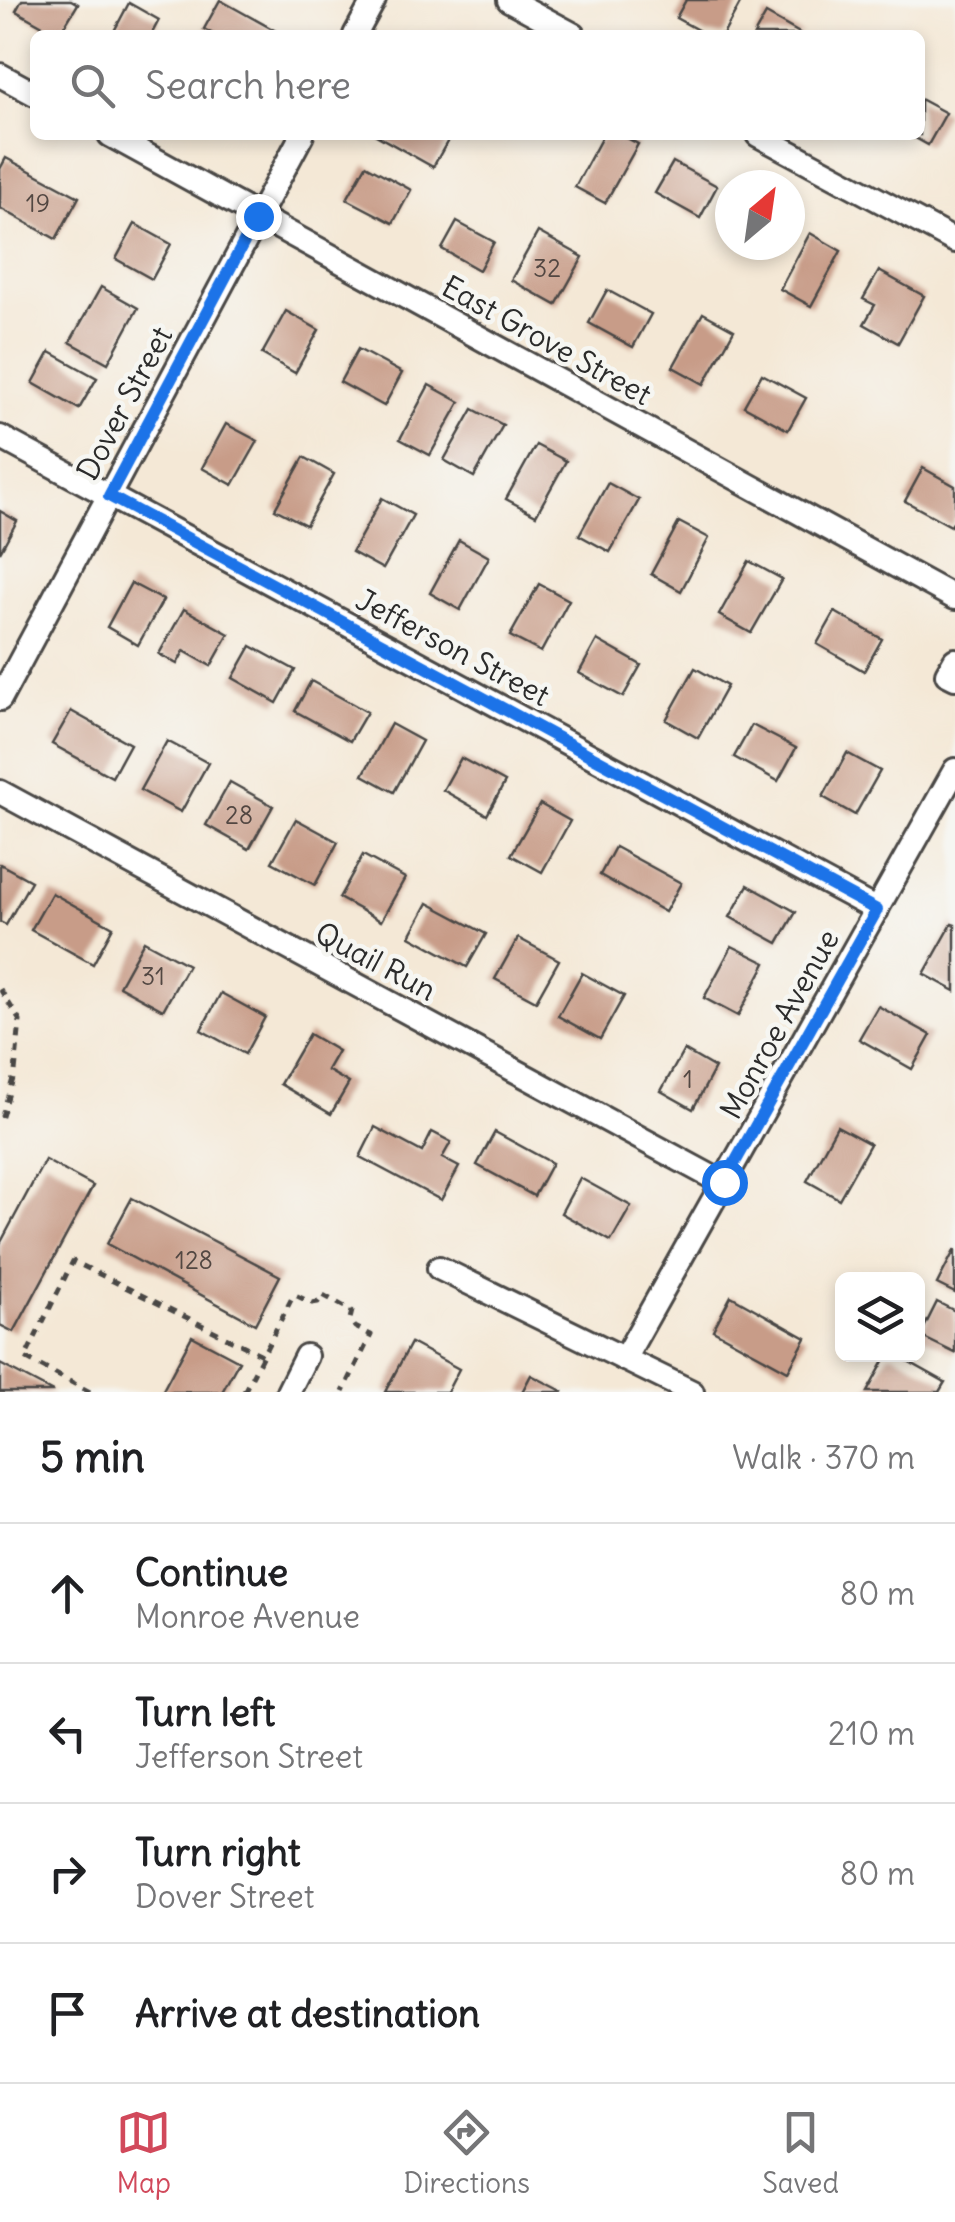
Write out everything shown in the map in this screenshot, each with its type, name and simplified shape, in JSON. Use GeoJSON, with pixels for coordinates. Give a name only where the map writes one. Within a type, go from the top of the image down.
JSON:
{"type":"FeatureCollection","features":[{"type":"Feature","properties":{"kind":"street"},"geometry":{"type":"LineString","coordinates":[[358,30],[374,0]]}},
{"type":"Feature","properties":{"kind":"street"},"geometry":{"type":"LineString","coordinates":[[509,0],[565,30]]}},
{"type":"Feature","properties":{"kind":"street"},"geometry":{"type":"LineString","coordinates":[[0,74],[30,91]]}},
{"type":"Feature","properties":{"kind":"street","name":"East Grove Street"},"geometry":{"type":"LineString","coordinates":[[119,140],[955,598]]}},
{"type":"Feature","properties":{"kind":"street","name":"Dover Street"},"geometry":{"type":"LineString","coordinates":[[0,699],[299,140]]}},
{"type":"Feature","properties":{"kind":"street"},"geometry":{"type":"LineString","coordinates":[[767,140],[955,242]]}},
{"type":"Feature","properties":{"kind":"street","name":"Jefferson Street"},"geometry":{"type":"LineString","coordinates":[[0,437],[877,910]]}},
{"type":"Feature","properties":{"kind":"street","name":"Monroe Avenue"},"geometry":{"type":"LineString","coordinates":[[624,1359],[955,770]]}},
{"type":"Feature","properties":{"kind":"street","name":"Quail Run"},"geometry":{"type":"LineString","coordinates":[[0,792],[724,1182]]}},
{"type":"Feature","properties":{"kind":"street"},"geometry":{"type":"LineString","coordinates":[[439,1268],[624,1359],[659,1385],[692,1392]]}},
{"type":"Feature","properties":{"kind":"street"},"geometry":{"type":"LineString","coordinates":[[288,1392],[306,1356]]}},
{"type":"Feature","properties":{"kind":"path"},"geometry":{"type":"LineString","coordinates":[[0,989],[20,1021],[15,1072],[0,1123]]}},
{"type":"Feature","properties":{"kind":"path"},"geometry":{"type":"LineString","coordinates":[[90,1392],[25,1358],[73,1261],[262,1355]]}},
{"type":"Feature","properties":{"kind":"building"},"geometry":{"type":"Polygon","coordinates":[[[22,0],[71,0],[78,4],[62,30],[50,30],[16,11],[22,0]]]}},
{"type":"Feature","properties":{"kind":"building"},"geometry":{"type":"Polygon","coordinates":[[[220,0],[274,30],[206,30],[220,0]]]}},
{"type":"Feature","properties":{"kind":"building"},"geometry":{"type":"Polygon","coordinates":[[[686,0],[742,0],[726,30],[698,30],[676,18],[686,0]]]}},
{"type":"Feature","properties":{"kind":"building"},"geometry":{"type":"Polygon","coordinates":[[[129,3],[159,20],[154,30],[115,30],[129,3]]]}},
{"type":"Feature","properties":{"kind":"building"},"geometry":{"type":"Polygon","coordinates":[[[766,14],[794,30],[757,30],[766,14]]]}},
{"type":"Feature","properties":{"kind":"building"},"geometry":{"type":"Polygon","coordinates":[[[925,102],[946,113],[928,145],[919,140],[925,140],[925,102]]]}},
{"type":"Feature","properties":{"kind":"building"},"geometry":{"type":"Polygon","coordinates":[[[385,140],[448,140],[433,167],[385,140]]]}},
{"type":"Feature","properties":{"kind":"building"},"geometry":{"type":"Polygon","coordinates":[[[600,140],[630,140],[638,144],[605,203],[575,187],[600,140]]]}},
{"type":"Feature","properties":{"kind":"building"},"geometry":{"type":"Polygon","coordinates":[[[6,158],[79,197],[56,239],[0,208],[0,169],[6,158]]]}},
{"type":"Feature","properties":{"kind":"building"},"geometry":{"type":"Polygon","coordinates":[[[673,162],[715,185],[700,218],[655,193],[673,162]]]}},
{"type":"Feature","properties":{"kind":"building"},"geometry":{"type":"Polygon","coordinates":[[[366,165],[411,190],[393,223],[347,199],[366,165]]]}},
{"type":"Feature","properties":{"kind":"building"},"geometry":{"type":"Polygon","coordinates":[[[457,222],[494,242],[479,270],[442,249],[457,222]]]}},
{"type":"Feature","properties":{"kind":"building"},"geometry":{"type":"Polygon","coordinates":[[[135,224],[171,244],[152,279],[116,259],[135,224]]]}},
{"type":"Feature","properties":{"kind":"building"},"geometry":{"type":"Polygon","coordinates":[[[538,232],[583,257],[556,305],[511,280],[538,232]]]}},
{"type":"Feature","properties":{"kind":"building"},"geometry":{"type":"Polygon","coordinates":[[[810,233],[841,251],[811,306],[780,289],[796,260],[805,260],[805,242],[810,233]]]}},
{"type":"Feature","properties":{"kind":"building"},"geometry":{"type":"Polygon","coordinates":[[[879,271],[924,296],[898,343],[864,324],[875,305],[863,299],[879,271]]]}},
{"type":"Feature","properties":{"kind":"building"},"geometry":{"type":"Polygon","coordinates":[[[101,287],[138,308],[108,363],[70,342],[101,287]]]}},
{"type":"Feature","properties":{"kind":"building"},"geometry":{"type":"Polygon","coordinates":[[[607,290],[651,314],[633,347],[589,323],[607,290]]]}},
{"type":"Feature","properties":{"kind":"building"},"geometry":{"type":"Polygon","coordinates":[[[286,311],[319,330],[295,373],[262,354],[286,311]]]}},
{"type":"Feature","properties":{"kind":"building"},"geometry":{"type":"Polygon","coordinates":[[[703,313],[734,330],[704,384],[673,367],[703,313]]]}},
{"type":"Feature","properties":{"kind":"building"},"geometry":{"type":"Polygon","coordinates":[[[358,349],[402,373],[384,406],[340,382],[358,349]]]}},
{"type":"Feature","properties":{"kind":"building"},"geometry":{"type":"Polygon","coordinates":[[[50,352],[97,378],[79,409],[33,383],[50,352]]]}},
{"type":"Feature","properties":{"kind":"building"},"geometry":{"type":"Polygon","coordinates":[[[762,374],[806,398],[788,430],[744,406],[762,374]]]}},
{"type":"Feature","properties":{"kind":"building"},"geometry":{"type":"Polygon","coordinates":[[[429,385],[460,402],[430,455],[400,439],[429,385]]]}},
{"type":"Feature","properties":{"kind":"building"},"geometry":{"type":"Polygon","coordinates":[[[473,409],[503,425],[474,477],[444,460],[473,409]]]}},
{"type":"Feature","properties":{"kind":"building"},"geometry":{"type":"Polygon","coordinates":[[[226,424],[258,441],[233,485],[202,468],[226,424]]]}},
{"type":"Feature","properties":{"kind":"building"},"geometry":{"type":"Polygon","coordinates":[[[536,445],[566,461],[536,515],[506,499],[536,445]]]}},
{"type":"Feature","properties":{"kind":"building"},"geometry":{"type":"Polygon","coordinates":[[[304,457],[334,474],[306,525],[275,509],[304,457]]]}},
{"type":"Feature","properties":{"kind":"building"},"geometry":{"type":"Polygon","coordinates":[[[923,468],[955,486],[955,519],[951,526],[905,501],[923,468]]]}},
{"type":"Feature","properties":{"kind":"building"},"geometry":{"type":"Polygon","coordinates":[[[608,483],[639,500],[610,552],[579,535],[608,483]]]}},
{"type":"Feature","properties":{"kind":"building"},"geometry":{"type":"Polygon","coordinates":[[[382,498],[413,515],[383,569],[352,552],[382,498]]]}},
{"type":"Feature","properties":{"kind":"building"},"geometry":{"type":"Polygon","coordinates":[[[0,511],[17,521],[0,552],[0,511]]]}},
{"type":"Feature","properties":{"kind":"building"},"geometry":{"type":"Polygon","coordinates":[[[679,522],[709,538],[681,591],[651,574],[679,522]]]}},
{"type":"Feature","properties":{"kind":"building"},"geometry":{"type":"Polygon","coordinates":[[[459,540],[489,557],[460,610],[430,593],[459,540]]]}},
{"type":"Feature","properties":{"kind":"building"},"geometry":{"type":"Polygon","coordinates":[[[749,561],[782,579],[751,633],[719,615],[749,561]]]}},
{"type":"Feature","properties":{"kind":"building"},"geometry":{"type":"Polygon","coordinates":[[[131,583],[163,600],[138,645],[107,627],[131,583]]]}},
{"type":"Feature","properties":{"kind":"building"},"geometry":{"type":"Polygon","coordinates":[[[539,584],[569,600],[541,652],[510,636],[539,584]]]}},
{"type":"Feature","properties":{"kind":"building"},"geometry":{"type":"Polygon","coordinates":[[[184,609],[229,634],[211,666],[184,651],[177,664],[159,654],[184,609]]]}},
{"type":"Feature","properties":{"kind":"building"},"geometry":{"type":"Polygon","coordinates":[[[835,612],[882,639],[864,671],[817,644],[835,612]]]}},
{"type":"Feature","properties":{"kind":"building"},"geometry":{"type":"Polygon","coordinates":[[[597,640],[641,665],[623,697],[579,673],[597,640]]]}},
{"type":"Feature","properties":{"kind":"building"},"geometry":{"type":"Polygon","coordinates":[[[251,646],[295,670],[277,703],[233,678],[251,646]]]}},
{"type":"Feature","properties":{"kind":"building"},"geometry":{"type":"Polygon","coordinates":[[[695,668],[727,686],[698,738],[666,720],[695,668]]]}},
{"type":"Feature","properties":{"kind":"building"},"geometry":{"type":"Polygon","coordinates":[[[311,681],[367,712],[350,741],[295,711],[311,681]]]}},
{"type":"Feature","properties":{"kind":"building"},"geometry":{"type":"Polygon","coordinates":[[[71,711],[130,744],[112,777],[52,744],[71,711]]]}},
{"type":"Feature","properties":{"kind":"building"},"geometry":{"type":"Polygon","coordinates":[[[391,724],[422,741],[394,792],[363,775],[391,724]]]}},
{"type":"Feature","properties":{"kind":"building"},"geometry":{"type":"Polygon","coordinates":[[[752,725],[796,748],[778,781],[734,757],[752,725]]]}},
{"type":"Feature","properties":{"kind":"building"},"geometry":{"type":"Polygon","coordinates":[[[167,741],[208,763],[181,812],[140,790],[167,741]]]}},
{"type":"Feature","properties":{"kind":"building"},"geometry":{"type":"Polygon","coordinates":[[[847,753],[880,771],[855,815],[823,797],[847,753]]]}},
{"type":"Feature","properties":{"kind":"building"},"geometry":{"type":"Polygon","coordinates":[[[461,758],[505,782],[487,815],[443,790],[461,758]]]}},
{"type":"Feature","properties":{"kind":"building"},"geometry":{"type":"Polygon","coordinates":[[[230,782],[273,806],[249,849],[206,825],[230,782]]]}},
{"type":"Feature","properties":{"kind":"building"},"geometry":{"type":"Polygon","coordinates":[[[540,804],[570,821],[542,872],[511,855],[540,804]]]}},
{"type":"Feature","properties":{"kind":"building"},"geometry":{"type":"Polygon","coordinates":[[[296,819],[338,842],[315,885],[272,862],[296,819]]]}},
{"type":"Feature","properties":{"kind":"building"},"geometry":{"type":"Polygon","coordinates":[[[615,847],[681,883],[665,912],[600,875],[615,847]]]}},
{"type":"Feature","properties":{"kind":"building"},"geometry":{"type":"Polygon","coordinates":[[[363,855],[405,878],[381,921],[339,898],[363,855]]]}},
{"type":"Feature","properties":{"kind":"building"},"geometry":{"type":"Polygon","coordinates":[[[0,864],[31,881],[6,925],[0,922],[0,864]]]}},
{"type":"Feature","properties":{"kind":"building"},"geometry":{"type":"Polygon","coordinates":[[[748,885],[796,912],[778,943],[730,917],[748,885]]]}},
{"type":"Feature","properties":{"kind":"building"},"geometry":{"type":"Polygon","coordinates":[[[52,893],[113,927],[93,964],[31,930],[52,893]]]}},
{"type":"Feature","properties":{"kind":"building"},"geometry":{"type":"Polygon","coordinates":[[[428,903],[486,934],[467,967],[410,936],[428,903]]]}},
{"type":"Feature","properties":{"kind":"building"},"geometry":{"type":"Polygon","coordinates":[[[952,924],[955,925],[955,991],[924,974],[952,924]]]}},
{"type":"Feature","properties":{"kind":"building"},"geometry":{"type":"Polygon","coordinates":[[[518,938],[559,960],[536,1001],[495,979],[518,938]]]}},
{"type":"Feature","properties":{"kind":"building"},"geometry":{"type":"Polygon","coordinates":[[[144,941],[188,965],[163,1010],[119,986],[144,941]]]}},
{"type":"Feature","properties":{"kind":"building"},"geometry":{"type":"Polygon","coordinates":[[[732,946],[766,963],[738,1016],[704,998],[732,946]]]}},
{"type":"Feature","properties":{"kind":"building"},"geometry":{"type":"Polygon","coordinates":[[[582,973],[624,996],[600,1039],[558,1016],[582,973]]]}},
{"type":"Feature","properties":{"kind":"building"},"geometry":{"type":"Polygon","coordinates":[[[221,993],[265,1017],[245,1054],[201,1030],[221,993]]]}},
{"type":"Feature","properties":{"kind":"building"},"geometry":{"type":"Polygon","coordinates":[[[878,1006],[931,1035],[912,1069],[859,1039],[878,1006]]]}},
{"type":"Feature","properties":{"kind":"building"},"geometry":{"type":"Polygon","coordinates":[[[309,1034],[338,1051],[327,1070],[349,1083],[331,1114],[280,1084],[309,1034]]]}},
{"type":"Feature","properties":{"kind":"building"},"geometry":{"type":"Polygon","coordinates":[[[684,1050],[715,1068],[693,1109],[661,1091],[684,1050]]]}},
{"type":"Feature","properties":{"kind":"building"},"geometry":{"type":"Polygon","coordinates":[[[837,1126],[870,1144],[839,1199],[807,1181],[837,1126]]]}},
{"type":"Feature","properties":{"kind":"building"},"geometry":{"type":"Polygon","coordinates":[[[375,1127],[422,1152],[432,1132],[451,1142],[442,1158],[459,1167],[441,1200],[360,1157],[375,1127]]]}},
{"type":"Feature","properties":{"kind":"building"},"geometry":{"type":"Polygon","coordinates":[[[495,1132],[552,1163],[534,1196],[477,1165],[495,1132]]]}},
{"type":"Feature","properties":{"kind":"building"},"geometry":{"type":"Polygon","coordinates":[[[45,1160],[93,1186],[14,1332],[0,1325],[0,1244],[45,1160]]]}},
{"type":"Feature","properties":{"kind":"building"},"geometry":{"type":"Polygon","coordinates":[[[580,1178],[631,1206],[611,1241],[561,1213],[580,1178]]]}},
{"type":"Feature","properties":{"kind":"building"},"geometry":{"type":"Polygon","coordinates":[[[132,1198],[280,1276],[255,1324],[107,1244],[132,1198]]]}},
{"type":"Feature","properties":{"kind":"building"},"geometry":{"type":"Polygon","coordinates":[[[955,1249],[955,1293],[937,1284],[955,1249]]]}},
{"type":"Feature","properties":{"kind":"building"},"geometry":{"type":"Polygon","coordinates":[[[731,1296],[806,1338],[788,1371],[713,1330],[731,1296]]]}},
{"type":"Feature","properties":{"kind":"building"},"geometry":{"type":"Polygon","coordinates":[[[937,1302],[955,1311],[955,1353],[925,1338],[925,1326],[937,1302]]]}},
{"type":"Feature","properties":{"kind":"building"},"geometry":{"type":"Polygon","coordinates":[[[192,1336],[239,1361],[222,1392],[162,1392],[192,1336]]]}},
{"type":"Feature","properties":{"kind":"building"},"geometry":{"type":"Polygon","coordinates":[[[411,1343],[459,1369],[447,1392],[385,1392],[411,1343]]]}},
{"type":"Feature","properties":{"kind":"building"},"geometry":{"type":"Polygon","coordinates":[[[884,1362],[909,1362],[945,1382],[939,1392],[867,1392],[884,1362]]]}},
{"type":"Feature","properties":{"kind":"building"},"geometry":{"type":"Polygon","coordinates":[[[0,1364],[53,1392],[0,1392],[0,1364]]]}},
{"type":"Feature","properties":{"kind":"building"},"geometry":{"type":"Polygon","coordinates":[[[531,1375],[564,1392],[522,1392],[531,1375]]]}},
{"type":"Feature","properties":{"kind":"route"},"geometry":{"type":"LineString","coordinates":[[258,216],[109,496],[877,910],[724,1182]]}}]}
